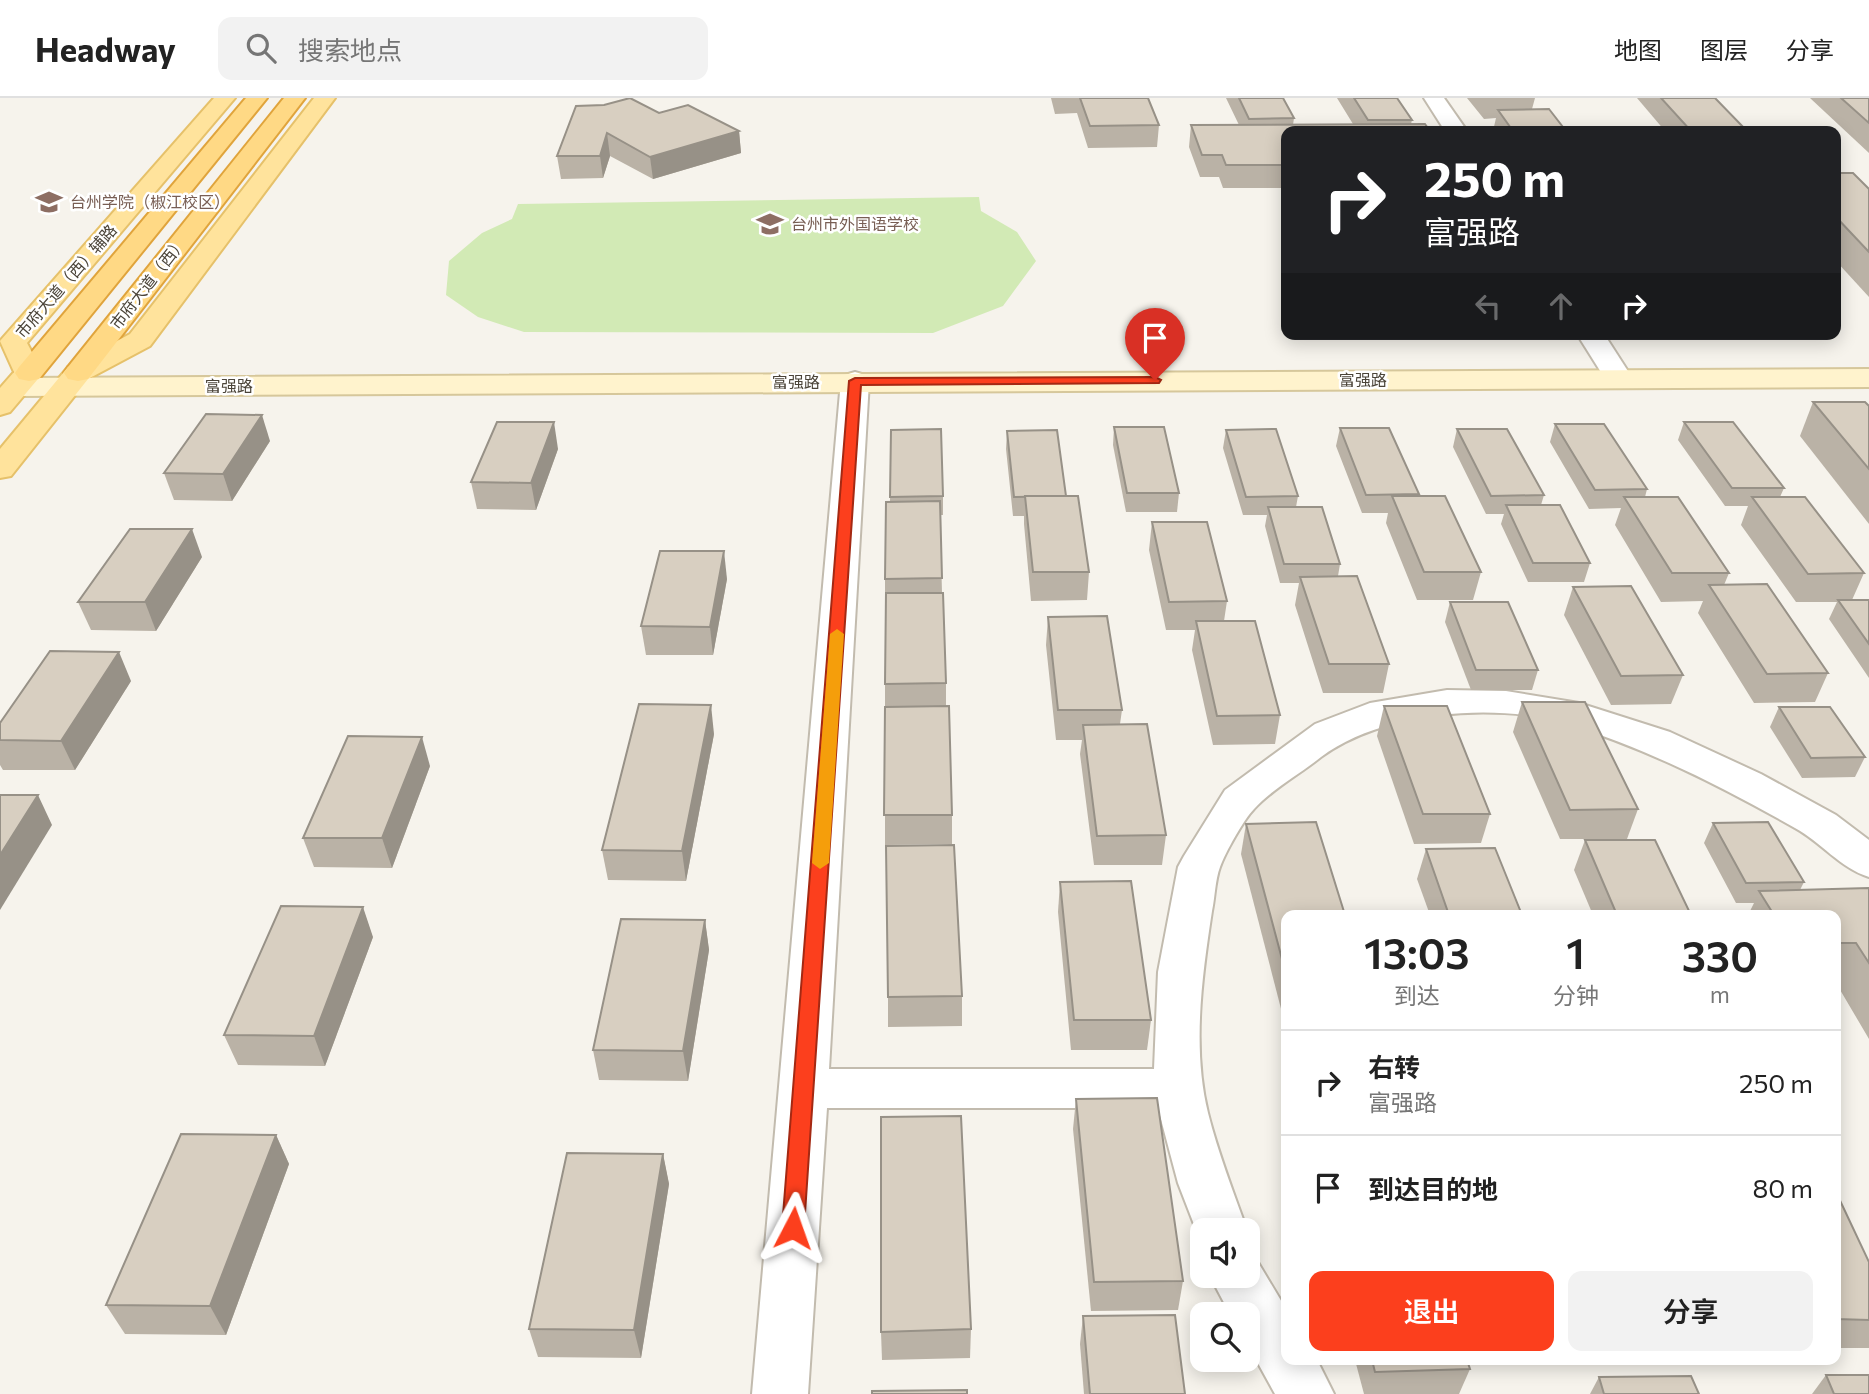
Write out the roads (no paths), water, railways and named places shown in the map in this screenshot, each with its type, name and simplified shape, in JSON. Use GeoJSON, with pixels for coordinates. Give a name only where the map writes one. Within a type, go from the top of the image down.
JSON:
{"type":"FeatureCollection","features":[{"type":"Feature","properties":{"kind":"highway","name":"市府大道（西）"},"geometry":{"type":"LineString","coordinates":[[15,389],[257,98]]}},
{"type":"Feature","properties":{"kind":"highway","name":"市府大道（西）"},"geometry":{"type":"LineString","coordinates":[[72,380],[295,98]]}},
{"type":"Feature","properties":{"kind":"main road","name":"市府大道（西）辅路"},"geometry":{"type":"LineString","coordinates":[[15,389],[13,342],[225,98]]}},
{"type":"Feature","properties":{"kind":"main road"},"geometry":{"type":"LineString","coordinates":[[72,380],[140,340],[325,98]]}},
{"type":"Feature","properties":{"kind":"main road","name":"富强路"},"geometry":{"type":"LineString","coordinates":[[72,380],[855,381],[1614,372],[1869,366]]}},
{"type":"Feature","properties":{"kind":"main road","name":"富强路"},"geometry":{"type":"LineString","coordinates":[[15,389],[72,380],[1614,372],[1869,378]]}},
{"type":"Feature","properties":{"kind":"main road","name":"市府大道（西）"},"geometry":{"type":"LineString","coordinates":[[0,469],[72,380]]}},
{"type":"Feature","properties":{"kind":"street"},"geometry":{"type":"LineString","coordinates":[[1434,98],[1453,126]]}},
{"type":"Feature","properties":{"kind":"street"},"geometry":{"type":"LineString","coordinates":[[1594,340],[1614,372]]}},
{"type":"Feature","properties":{"kind":"street"},"geometry":{"type":"LineString","coordinates":[[779,1394],[804,1090],[855,381]]}},
{"type":"Feature","properties":{"kind":"street"},"geometry":{"type":"LineString","coordinates":[[1216,1218],[1203,1183],[1180,1088],[1177,1064],[1180,972],[1199,867],[1239,800],[1328,733],[1383,712],[1447,702],[1506,702],[1566,711],[1657,741],[1747,783],[1822,825],[1869,862]]}},
{"type":"Feature","properties":{"kind":"street"},"geometry":{"type":"LineString","coordinates":[[804,1090],[1180,1088]]}},
{"type":"Feature","properties":{"kind":"street"},"geometry":{"type":"LineString","coordinates":[[1244,1288],[1281,1351]]}},
{"type":"Feature","properties":{"kind":"street"},"geometry":{"type":"LineString","coordinates":[[1289,1365],[1306,1394]]}},
{"type":"Feature","properties":{"kind":"place","name":"台州学院（椒江校区）"},"geometry":{"type":"Point","coordinates":[49,202]}},
{"type":"Feature","properties":{"kind":"place","name":"台州市外国语学校"},"geometry":{"type":"Point","coordinates":[770,224]}}]}
